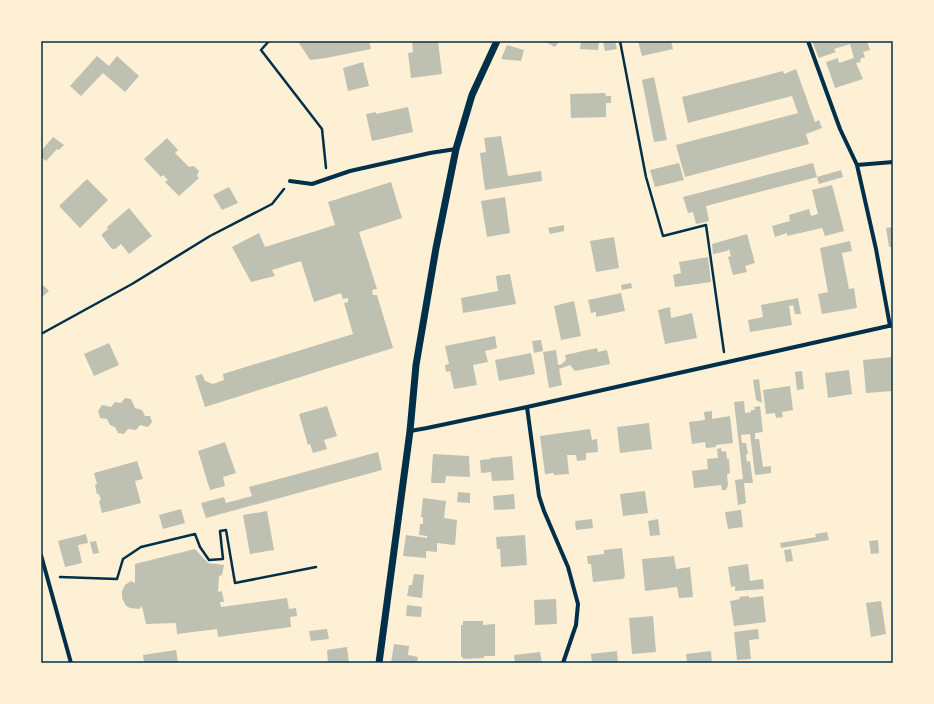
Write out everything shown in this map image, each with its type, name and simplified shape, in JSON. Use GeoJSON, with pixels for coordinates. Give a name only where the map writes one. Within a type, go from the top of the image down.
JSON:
{"type":"FeatureCollection","features":[{"type":"Feature","properties":{"kind":"street"},"geometry":{"type":"LineString","coordinates":[[380,663],[410,430],[416,365],[436,248],[456,149],[472,95],[497,41]]}},
{"type":"Feature","properties":{"kind":"street"},"geometry":{"type":"LineString","coordinates":[[410,430],[427,428],[527,407],[891,325],[857,165],[840,130],[808,41]]}},
{"type":"Feature","properties":{"kind":"street"},"geometry":{"type":"LineString","coordinates":[[290,181],[312,184],[350,171],[456,149]]}},
{"type":"Feature","properties":{"kind":"street"},"geometry":{"type":"LineString","coordinates":[[857,165],[893,162]]}},
{"type":"Feature","properties":{"kind":"street"},"geometry":{"type":"LineString","coordinates":[[527,407],[539,496],[544,512],[568,566],[578,604],[576,625],[563,663]]}},
{"type":"Feature","properties":{"kind":"street"},"geometry":{"type":"LineString","coordinates":[[41,555],[71,663]]}},
{"type":"Feature","properties":{"kind":"path"},"geometry":{"type":"LineString","coordinates":[[269,41],[261,50],[322,129],[327,178]]}},
{"type":"Feature","properties":{"kind":"path"},"geometry":{"type":"LineString","coordinates":[[620,41],[646,177],[663,236],[706,225],[726,362]]}},
{"type":"Feature","properties":{"kind":"path"},"geometry":{"type":"LineString","coordinates":[[41,334],[132,284],[210,236],[272,204],[290,181]]}},
{"type":"Feature","properties":{"kind":"path"},"geometry":{"type":"LineString","coordinates":[[47,576],[117,580],[123,559],[141,547],[195,534],[200,547],[209,560],[223,559],[220,532],[226,530],[235,583],[316,567]]}},
{"type":"Feature","properties":{"kind":"building"},"geometry":{"type":"Polygon","coordinates":[[[308,41],[369,41],[371,49],[310,60],[299,43],[308,41]]]}},
{"type":"Feature","properties":{"kind":"building"},"geometry":{"type":"Polygon","coordinates":[[[412,41],[438,41],[442,74],[411,78],[408,53],[413,52],[412,41]]]}},
{"type":"Feature","properties":{"kind":"building"},"geometry":{"type":"Polygon","coordinates":[[[544,41],[556,41],[558,43],[555,47],[544,41]]]}},
{"type":"Feature","properties":{"kind":"building"},"geometry":{"type":"Polygon","coordinates":[[[581,41],[599,41],[598,50],[580,49],[581,41]]]}},
{"type":"Feature","properties":{"kind":"building"},"geometry":{"type":"Polygon","coordinates":[[[603,41],[615,41],[617,49],[605,51],[603,41]]]}},
{"type":"Feature","properties":{"kind":"building"},"geometry":{"type":"Polygon","coordinates":[[[638,41],[671,41],[673,49],[642,56],[638,41]]]}},
{"type":"Feature","properties":{"kind":"building"},"geometry":{"type":"Polygon","coordinates":[[[812,41],[867,41],[870,50],[863,52],[865,57],[860,59],[861,62],[856,63],[863,79],[835,88],[826,62],[838,58],[839,63],[854,58],[850,44],[834,49],[836,52],[819,58],[812,41]]]}},
{"type":"Feature","properties":{"kind":"building"},"geometry":{"type":"Polygon","coordinates":[[[507,45],[524,50],[521,61],[501,59],[507,45]]]}},
{"type":"Feature","properties":{"kind":"building"},"geometry":{"type":"Polygon","coordinates":[[[97,56],[109,66],[117,56],[139,76],[125,92],[103,73],[81,96],[70,86],[97,56]]]}},
{"type":"Feature","properties":{"kind":"building"},"geometry":{"type":"Polygon","coordinates":[[[363,62],[369,86],[348,91],[343,68],[363,62]]]}},
{"type":"Feature","properties":{"kind":"building"},"geometry":{"type":"Polygon","coordinates":[[[796,69],[815,122],[819,120],[822,128],[806,134],[809,144],[685,177],[676,145],[798,113],[792,96],[688,123],[682,97],[783,71],[784,74],[796,69]]]}},
{"type":"Feature","properties":{"kind":"building"},"geometry":{"type":"Polygon","coordinates":[[[654,77],[667,140],[654,142],[642,80],[654,77]]]}},
{"type":"Feature","properties":{"kind":"building"},"geometry":{"type":"Polygon","coordinates":[[[605,93],[606,96],[611,96],[611,103],[606,103],[606,117],[571,118],[570,94],[605,93]]]}},
{"type":"Feature","properties":{"kind":"building"},"geometry":{"type":"Polygon","coordinates":[[[408,107],[413,132],[372,141],[366,114],[376,112],[376,114],[408,107]]]}},
{"type":"Feature","properties":{"kind":"building"},"geometry":{"type":"Polygon","coordinates":[[[501,136],[508,176],[541,171],[542,181],[485,190],[480,153],[486,152],[484,138],[501,136]]]}},
{"type":"Feature","properties":{"kind":"building"},"geometry":{"type":"Polygon","coordinates":[[[53,137],[64,145],[59,150],[57,149],[46,161],[41,157],[41,151],[53,137]]]}},
{"type":"Feature","properties":{"kind":"building"},"geometry":{"type":"Polygon","coordinates":[[[167,138],[178,150],[175,153],[189,167],[194,166],[199,171],[197,176],[199,178],[179,196],[165,182],[168,180],[163,175],[161,177],[144,159],[167,138]]]}},
{"type":"Feature","properties":{"kind":"building"},"geometry":{"type":"Polygon","coordinates":[[[679,163],[684,180],[655,187],[650,170],[679,163]]]}},
{"type":"Feature","properties":{"kind":"building"},"geometry":{"type":"Polygon","coordinates":[[[813,163],[817,177],[706,206],[709,221],[696,224],[693,212],[688,213],[683,197],[813,163]]]}},
{"type":"Feature","properties":{"kind":"building"},"geometry":{"type":"Polygon","coordinates":[[[841,170],[843,177],[819,184],[817,177],[841,170]]]}},
{"type":"Feature","properties":{"kind":"building"},"geometry":{"type":"Polygon","coordinates":[[[87,179],[108,200],[80,228],[59,206],[87,179]]]}},
{"type":"Feature","properties":{"kind":"building"},"geometry":{"type":"Polygon","coordinates":[[[391,182],[402,218],[359,232],[377,289],[372,290],[373,295],[377,295],[393,348],[205,407],[195,376],[202,374],[205,381],[213,384],[224,380],[223,374],[353,334],[344,303],[348,302],[348,298],[343,299],[341,293],[314,302],[301,261],[272,270],[275,276],[251,282],[232,247],[259,233],[265,247],[335,225],[328,202],[391,182]]]}},
{"type":"Feature","properties":{"kind":"building"},"geometry":{"type":"Polygon","coordinates":[[[832,185],[844,231],[825,236],[822,228],[787,236],[787,233],[775,237],[772,226],[790,221],[789,215],[809,209],[811,216],[818,214],[812,190],[832,185]]]}},
{"type":"Feature","properties":{"kind":"building"},"geometry":{"type":"Polygon","coordinates":[[[229,187],[238,203],[222,210],[213,195],[229,187]]]}},
{"type":"Feature","properties":{"kind":"building"},"geometry":{"type":"Polygon","coordinates":[[[505,197],[510,233],[487,237],[481,201],[505,197]]]}},
{"type":"Feature","properties":{"kind":"building"},"geometry":{"type":"Polygon","coordinates":[[[129,208],[152,236],[129,254],[121,244],[115,249],[112,249],[102,234],[108,229],[107,227],[129,208]]]}},
{"type":"Feature","properties":{"kind":"building"},"geometry":{"type":"Polygon","coordinates":[[[564,225],[564,231],[550,234],[548,228],[564,225]]]}},
{"type":"Feature","properties":{"kind":"building"},"geometry":{"type":"Polygon","coordinates":[[[893,227],[893,247],[889,247],[886,228],[893,227]]]}},
{"type":"Feature","properties":{"kind":"building"},"geometry":{"type":"Polygon","coordinates":[[[747,234],[755,263],[745,266],[747,272],[733,275],[728,257],[731,256],[729,249],[727,251],[713,254],[712,244],[747,234]]]}},
{"type":"Feature","properties":{"kind":"building"},"geometry":{"type":"Polygon","coordinates":[[[614,237],[619,268],[596,272],[590,241],[614,237]]]}},
{"type":"Feature","properties":{"kind":"building"},"geometry":{"type":"Polygon","coordinates":[[[850,241],[852,251],[842,253],[849,289],[854,288],[857,308],[822,314],[818,294],[828,292],[820,248],[850,241]]]}},
{"type":"Feature","properties":{"kind":"building"},"geometry":{"type":"Polygon","coordinates":[[[708,257],[711,282],[675,287],[673,275],[681,273],[679,262],[708,257]]]}},
{"type":"Feature","properties":{"kind":"building"},"geometry":{"type":"Polygon","coordinates":[[[510,274],[516,304],[463,313],[461,298],[498,291],[496,276],[510,274]]]}},
{"type":"Feature","properties":{"kind":"building"},"geometry":{"type":"Polygon","coordinates":[[[41,283],[49,291],[41,298],[41,283]]]}},
{"type":"Feature","properties":{"kind":"building"},"geometry":{"type":"Polygon","coordinates":[[[631,283],[632,288],[622,290],[621,285],[631,283]]]}},
{"type":"Feature","properties":{"kind":"building"},"geometry":{"type":"Polygon","coordinates":[[[621,293],[625,311],[596,317],[596,312],[591,313],[588,300],[621,293]]]}},
{"type":"Feature","properties":{"kind":"building"},"geometry":{"type":"Polygon","coordinates":[[[798,298],[801,314],[795,314],[793,305],[789,306],[792,325],[750,332],[748,320],[763,317],[761,305],[798,298]]]}},
{"type":"Feature","properties":{"kind":"building"},"geometry":{"type":"Polygon","coordinates":[[[574,301],[581,336],[561,340],[554,306],[574,301]]]}},
{"type":"Feature","properties":{"kind":"building"},"geometry":{"type":"Polygon","coordinates":[[[670,307],[671,318],[692,313],[697,338],[665,344],[658,310],[670,307]]]}},
{"type":"Feature","properties":{"kind":"building"},"geometry":{"type":"Polygon","coordinates":[[[495,336],[497,348],[485,351],[488,362],[473,365],[477,385],[454,389],[450,371],[446,372],[445,365],[449,364],[445,346],[495,336]]]}},
{"type":"Feature","properties":{"kind":"building"},"geometry":{"type":"Polygon","coordinates":[[[541,340],[543,351],[534,353],[532,341],[541,340]]]}},
{"type":"Feature","properties":{"kind":"building"},"geometry":{"type":"Polygon","coordinates":[[[109,343],[119,365],[94,376],[84,354],[109,343]]]}},
{"type":"Feature","properties":{"kind":"building"},"geometry":{"type":"Polygon","coordinates":[[[597,348],[598,352],[607,350],[610,364],[575,371],[570,365],[559,369],[562,385],[549,388],[543,352],[556,350],[558,365],[562,364],[566,360],[565,355],[597,348]]]}},
{"type":"Feature","properties":{"kind":"building"},"geometry":{"type":"Polygon","coordinates":[[[531,353],[535,374],[499,381],[495,360],[531,353]]]}},
{"type":"Feature","properties":{"kind":"building"},"geometry":{"type":"Polygon","coordinates":[[[893,357],[893,391],[866,393],[863,360],[893,357]]]}},
{"type":"Feature","properties":{"kind":"building"},"geometry":{"type":"Polygon","coordinates":[[[849,370],[852,394],[828,398],[825,373],[849,370]]]}},
{"type":"Feature","properties":{"kind":"building"},"geometry":{"type":"Polygon","coordinates":[[[802,371],[804,389],[797,390],[795,372],[802,371]]]}},
{"type":"Feature","properties":{"kind":"building"},"geometry":{"type":"Polygon","coordinates":[[[759,379],[762,403],[756,400],[753,380],[759,379]]]}},
{"type":"Feature","properties":{"kind":"building"},"geometry":{"type":"Polygon","coordinates":[[[790,386],[793,410],[782,412],[783,417],[776,418],[775,413],[766,414],[763,390],[790,386]]]}},
{"type":"Feature","properties":{"kind":"building"},"geometry":{"type":"Polygon","coordinates":[[[125,398],[131,399],[135,408],[142,410],[145,416],[150,416],[152,422],[148,427],[140,425],[136,430],[128,429],[124,434],[118,433],[115,427],[110,425],[107,419],[100,418],[98,411],[102,405],[111,407],[115,402],[121,403],[125,398]]]}},
{"type":"Feature","properties":{"kind":"building"},"geometry":{"type":"Polygon","coordinates":[[[744,401],[745,413],[755,410],[754,407],[760,406],[763,432],[755,433],[755,439],[759,439],[763,467],[771,466],[771,473],[755,475],[750,434],[741,435],[742,443],[746,443],[748,454],[746,454],[747,462],[750,461],[753,483],[744,483],[746,503],[738,505],[735,480],[743,479],[734,402],[744,401]]]}},
{"type":"Feature","properties":{"kind":"building"},"geometry":{"type":"Polygon","coordinates":[[[327,406],[337,436],[324,440],[327,449],[313,453],[310,444],[308,445],[299,414],[327,406]]]}},
{"type":"Feature","properties":{"kind":"building"},"geometry":{"type":"Polygon","coordinates":[[[712,411],[712,419],[730,416],[733,443],[706,448],[705,442],[692,444],[689,422],[705,420],[704,412],[712,411]]]}},
{"type":"Feature","properties":{"kind":"building"},"geometry":{"type":"Polygon","coordinates":[[[649,423],[652,449],[620,453],[617,427],[649,423]]]}},
{"type":"Feature","properties":{"kind":"building"},"geometry":{"type":"Polygon","coordinates":[[[590,429],[592,440],[597,439],[598,452],[586,453],[586,460],[577,461],[576,455],[567,455],[569,474],[545,474],[540,436],[590,429]]]}},
{"type":"Feature","properties":{"kind":"building"},"geometry":{"type":"Polygon","coordinates":[[[225,442],[236,473],[223,477],[225,486],[210,490],[198,451],[225,442]]]}},
{"type":"Feature","properties":{"kind":"building"},"geometry":{"type":"Polygon","coordinates":[[[721,448],[722,452],[726,451],[727,459],[729,459],[730,473],[727,474],[728,485],[726,490],[722,490],[721,485],[694,488],[692,471],[708,469],[707,459],[718,458],[717,449],[721,448]]]}},
{"type":"Feature","properties":{"kind":"building"},"geometry":{"type":"Polygon","coordinates":[[[378,452],[382,470],[206,518],[201,503],[224,497],[226,503],[252,496],[249,487],[378,452]]]}},
{"type":"Feature","properties":{"kind":"building"},"geometry":{"type":"Polygon","coordinates":[[[433,454],[469,456],[470,477],[446,476],[445,483],[431,483],[433,454]]]}},
{"type":"Feature","properties":{"kind":"building"},"geometry":{"type":"Polygon","coordinates":[[[512,456],[514,480],[492,481],[491,472],[481,473],[480,460],[512,456]]]}},
{"type":"Feature","properties":{"kind":"building"},"geometry":{"type":"Polygon","coordinates":[[[137,461],[143,479],[135,481],[141,503],[102,513],[99,501],[101,500],[99,494],[97,494],[95,485],[97,484],[94,473],[137,461]]]}},
{"type":"Feature","properties":{"kind":"building"},"geometry":{"type":"Polygon","coordinates":[[[645,491],[648,513],[623,516],[620,494],[645,491]]]}},
{"type":"Feature","properties":{"kind":"building"},"geometry":{"type":"Polygon","coordinates":[[[458,492],[470,493],[470,503],[457,502],[458,492]]]}},
{"type":"Feature","properties":{"kind":"building"},"geometry":{"type":"Polygon","coordinates":[[[514,494],[515,509],[494,510],[493,496],[514,494]]]}},
{"type":"Feature","properties":{"kind":"building"},"geometry":{"type":"Polygon","coordinates":[[[423,498],[446,501],[444,518],[457,520],[455,545],[437,543],[437,552],[426,551],[426,558],[403,556],[406,535],[427,538],[427,536],[419,535],[420,524],[423,524],[423,517],[421,517],[423,498]]]}},
{"type":"Feature","properties":{"kind":"building"},"geometry":{"type":"Polygon","coordinates":[[[181,509],[185,523],[163,529],[159,515],[181,509]]]}},
{"type":"Feature","properties":{"kind":"building"},"geometry":{"type":"Polygon","coordinates":[[[741,510],[743,527],[728,529],[725,512],[741,510]]]}},
{"type":"Feature","properties":{"kind":"building"},"geometry":{"type":"Polygon","coordinates":[[[267,511],[274,550],[250,554],[243,515],[267,511]]]}},
{"type":"Feature","properties":{"kind":"building"},"geometry":{"type":"Polygon","coordinates":[[[592,519],[593,528],[576,530],[575,521],[592,519]]]}},
{"type":"Feature","properties":{"kind":"building"},"geometry":{"type":"Polygon","coordinates":[[[658,519],[660,535],[650,536],[648,521],[658,519]]]}},
{"type":"Feature","properties":{"kind":"building"},"geometry":{"type":"Polygon","coordinates":[[[827,532],[829,540],[781,548],[780,543],[816,537],[815,534],[827,532]]]}},
{"type":"Feature","properties":{"kind":"building"},"geometry":{"type":"Polygon","coordinates":[[[86,534],[88,543],[78,545],[82,563],[65,567],[58,541],[86,534]]]}},
{"type":"Feature","properties":{"kind":"building"},"geometry":{"type":"Polygon","coordinates":[[[525,535],[527,565],[501,567],[500,549],[497,549],[496,537],[525,535]]]}},
{"type":"Feature","properties":{"kind":"building"},"geometry":{"type":"Polygon","coordinates":[[[878,540],[879,553],[871,554],[869,541],[878,540]]]}},
{"type":"Feature","properties":{"kind":"building"},"geometry":{"type":"Polygon","coordinates":[[[96,541],[99,553],[93,554],[90,542],[96,541]]]}},
{"type":"Feature","properties":{"kind":"building"},"geometry":{"type":"Polygon","coordinates":[[[622,548],[625,576],[623,579],[593,582],[591,564],[588,564],[587,556],[604,554],[604,550],[622,548]]]}},
{"type":"Feature","properties":{"kind":"building"},"geometry":{"type":"Polygon","coordinates":[[[195,549],[208,563],[224,565],[222,575],[219,576],[218,592],[222,591],[224,602],[220,602],[221,607],[287,598],[289,609],[296,608],[297,616],[290,617],[291,627],[218,637],[217,629],[177,634],[176,623],[146,624],[142,606],[139,609],[126,606],[122,598],[122,591],[125,585],[131,581],[135,583],[135,564],[195,549]]]}},
{"type":"Feature","properties":{"kind":"building"},"geometry":{"type":"Polygon","coordinates":[[[791,549],[793,561],[786,562],[784,550],[791,549]]]}},
{"type":"Feature","properties":{"kind":"building"},"geometry":{"type":"Polygon","coordinates":[[[674,556],[676,569],[690,567],[693,597],[679,598],[677,587],[645,591],[642,559],[674,556]]]}},
{"type":"Feature","properties":{"kind":"building"},"geometry":{"type":"Polygon","coordinates":[[[748,564],[750,581],[763,579],[764,589],[735,591],[735,586],[731,587],[728,567],[748,564]]]}},
{"type":"Feature","properties":{"kind":"building"},"geometry":{"type":"Polygon","coordinates":[[[414,574],[424,575],[422,598],[407,596],[409,585],[412,585],[414,574]]]}},
{"type":"Feature","properties":{"kind":"building"},"geometry":{"type":"Polygon","coordinates":[[[749,596],[749,598],[763,596],[766,622],[734,626],[730,601],[740,599],[739,597],[749,596]]]}},
{"type":"Feature","properties":{"kind":"building"},"geometry":{"type":"Polygon","coordinates":[[[556,599],[557,624],[535,625],[534,600],[556,599]]]}},
{"type":"Feature","properties":{"kind":"building"},"geometry":{"type":"Polygon","coordinates":[[[881,601],[886,634],[871,637],[866,603],[881,601]]]}},
{"type":"Feature","properties":{"kind":"building"},"geometry":{"type":"Polygon","coordinates":[[[407,605],[422,607],[421,617],[406,616],[407,605]]]}},
{"type":"Feature","properties":{"kind":"building"},"geometry":{"type":"Polygon","coordinates":[[[653,616],[656,652],[632,654],[629,618],[653,616]]]}},
{"type":"Feature","properties":{"kind":"building"},"geometry":{"type":"Polygon","coordinates":[[[463,621],[483,621],[483,625],[495,624],[495,656],[463,659],[463,657],[461,657],[461,625],[463,625],[463,621]]]}},
{"type":"Feature","properties":{"kind":"building"},"geometry":{"type":"Polygon","coordinates":[[[327,629],[329,639],[311,641],[309,631],[327,629]]]}},
{"type":"Feature","properties":{"kind":"building"},"geometry":{"type":"Polygon","coordinates":[[[758,629],[759,639],[749,640],[751,659],[737,660],[734,632],[758,629]]]}},
{"type":"Feature","properties":{"kind":"building"},"geometry":{"type":"Polygon","coordinates":[[[394,644],[409,646],[408,655],[418,657],[417,663],[391,663],[394,644]]]}},
{"type":"Feature","properties":{"kind":"building"},"geometry":{"type":"Polygon","coordinates":[[[347,647],[349,663],[328,663],[327,650],[347,647]]]}},
{"type":"Feature","properties":{"kind":"building"},"geometry":{"type":"Polygon","coordinates":[[[176,650],[178,662],[144,663],[143,655],[176,650]]]}},
{"type":"Feature","properties":{"kind":"building"},"geometry":{"type":"Polygon","coordinates":[[[617,651],[618,663],[592,663],[591,654],[617,651]]]}},
{"type":"Feature","properties":{"kind":"building"},"geometry":{"type":"Polygon","coordinates":[[[711,651],[712,663],[687,663],[686,654],[711,651]]]}},
{"type":"Feature","properties":{"kind":"building"},"geometry":{"type":"Polygon","coordinates":[[[540,652],[542,663],[515,663],[514,655],[540,652]]]}}]}
